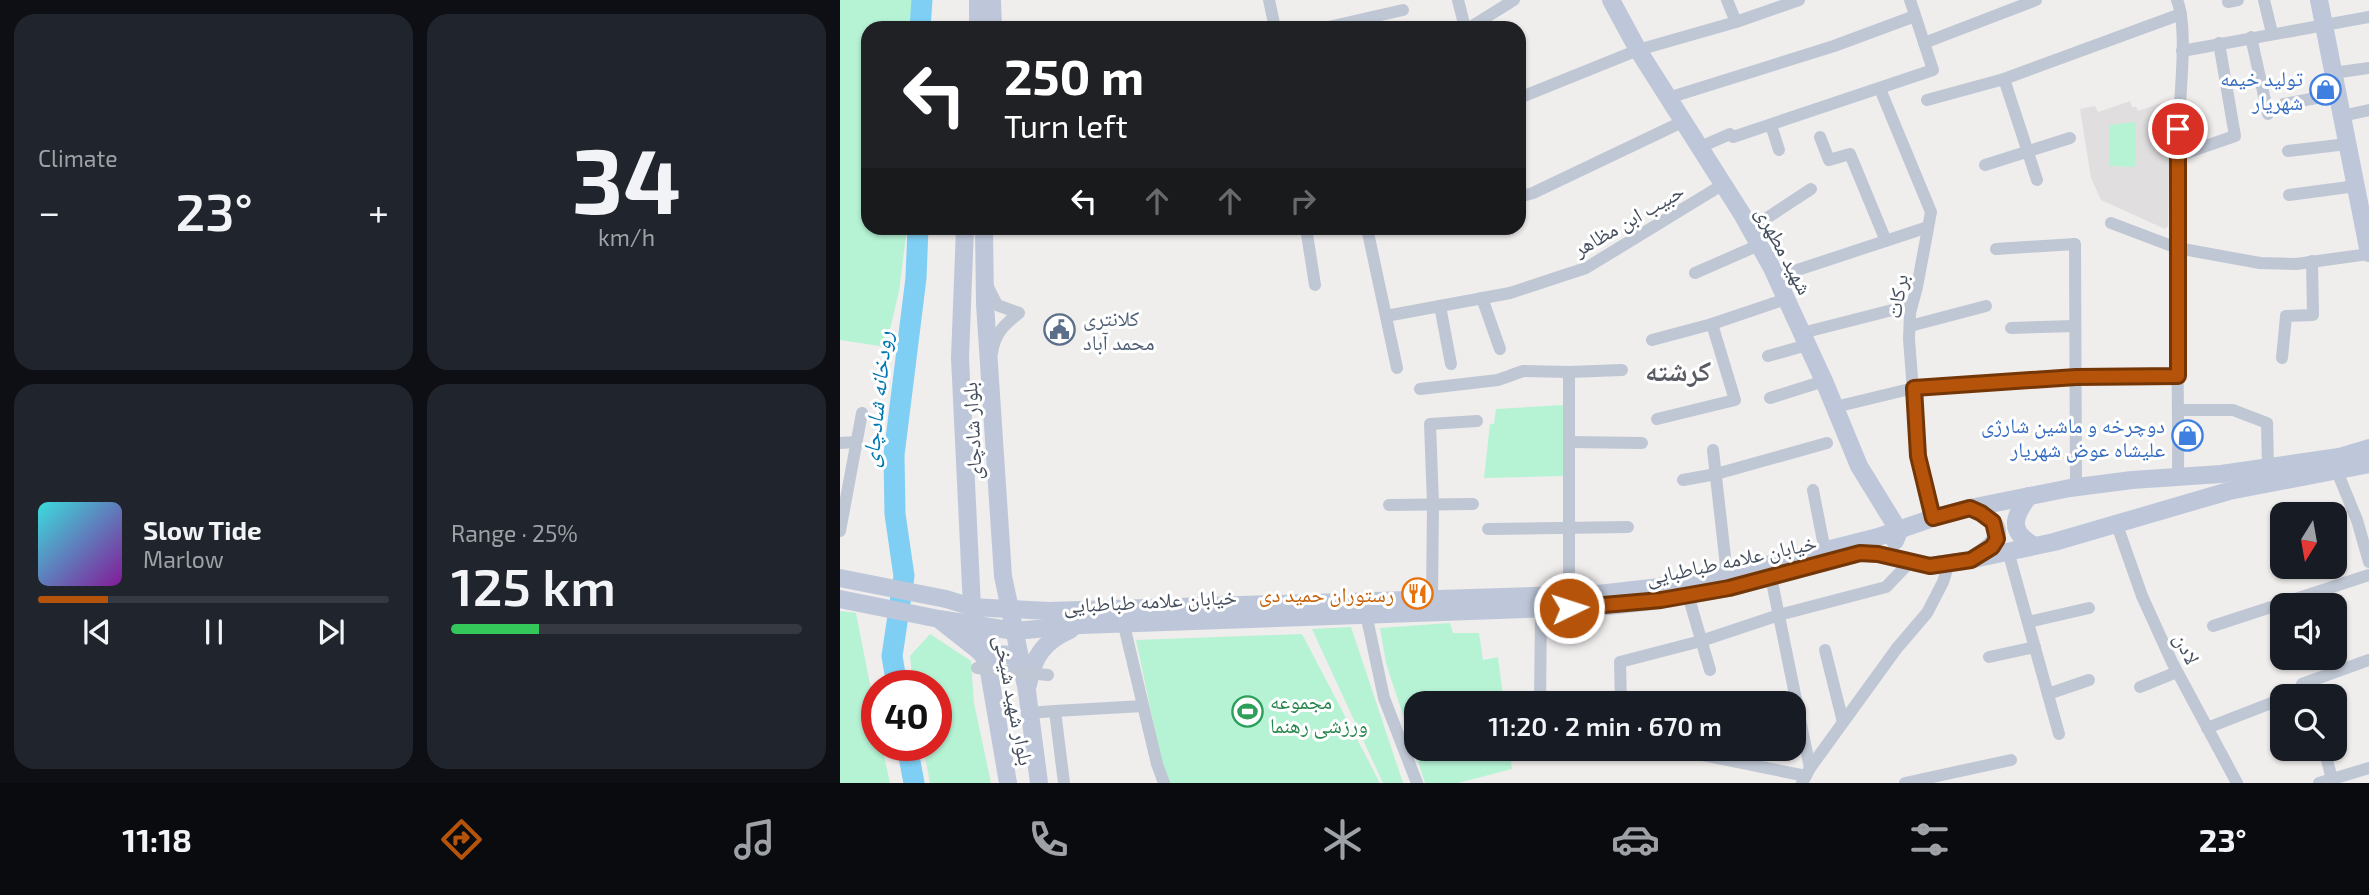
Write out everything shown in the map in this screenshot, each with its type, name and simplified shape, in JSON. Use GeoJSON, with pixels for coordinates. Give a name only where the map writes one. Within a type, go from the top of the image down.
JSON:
{"type":"FeatureCollection","features":[{"type":"Feature","properties":{"kind":"street"},"geometry":{"type":"LineString","coordinates":[[978,0],[978,21]]}},
{"type":"Feature","properties":{"kind":"street"},"geometry":{"type":"LineString","coordinates":[[992,0],[993,21]]}},
{"type":"Feature","properties":{"kind":"street"},"geometry":{"type":"LineString","coordinates":[[1269,0],[1274,21]]}},
{"type":"Feature","properties":{"kind":"street"},"geometry":{"type":"LineString","coordinates":[[1458,0],[1465,21]]}},
{"type":"Feature","properties":{"kind":"street"},"geometry":{"type":"LineString","coordinates":[[1477,21],[1497,6],[1514,0]]}},
{"type":"Feature","properties":{"kind":"street","name":"شهید مطهری"},"geometry":{"type":"LineString","coordinates":[[1611,0],[1638,50],[1755,237],[1824,381],[1858,466],[1899,531],[1895,538],[1898,553],[1910,562]]}},
{"type":"Feature","properties":{"kind":"street"},"geometry":{"type":"LineString","coordinates":[[1727,0],[1736,22]]}},
{"type":"Feature","properties":{"kind":"street"},"geometry":{"type":"LineString","coordinates":[[1526,95],[1638,50],[1736,22],[1782,3],[1799,0]]}},
{"type":"Feature","properties":{"kind":"street"},"geometry":{"type":"LineString","coordinates":[[1698,148],[1730,134],[1733,137],[1933,70],[1910,0]]}},
{"type":"Feature","properties":{"kind":"street"},"geometry":{"type":"LineString","coordinates":[[1924,43],[2036,0]]}},
{"type":"Feature","properties":{"kind":"street"},"geometry":{"type":"LineString","coordinates":[[2177,0],[2182,51],[2176,156],[2178,477]]}},
{"type":"Feature","properties":{"kind":"street"},"geometry":{"type":"LineString","coordinates":[[2264,0],[2272,33]]}},
{"type":"Feature","properties":{"kind":"street"},"geometry":{"type":"LineString","coordinates":[[2111,223],[2177,248],[2260,263],[2296,264],[2369,254],[2364,205],[2356,186],[2319,0]]}},
{"type":"Feature","properties":{"kind":"street"},"geometry":{"type":"LineString","coordinates":[[1358,21],[1403,10]]}},
{"type":"Feature","properties":{"kind":"street"},"geometry":{"type":"LineString","coordinates":[[1927,100],[2004,79],[2180,14]]}},
{"type":"Feature","properties":{"kind":"street"},"geometry":{"type":"LineString","coordinates":[[1668,98],[1833,46],[1915,16]]}},
{"type":"Feature","properties":{"kind":"street"},"geometry":{"type":"LineString","coordinates":[[2182,51],[2323,23],[2369,17]]}},
{"type":"Feature","properties":{"kind":"street"},"geometry":{"type":"LineString","coordinates":[[2251,37],[2268,114]]}},
{"type":"Feature","properties":{"kind":"street"},"geometry":{"type":"LineString","coordinates":[[2176,156],[2235,136],[2218,43]]}},
{"type":"Feature","properties":{"kind":"street"},"geometry":{"type":"LineString","coordinates":[[2333,73],[2369,68]]}},
{"type":"Feature","properties":{"kind":"street"},"geometry":{"type":"LineString","coordinates":[[2004,79],[2037,180]]}},
{"type":"Feature","properties":{"kind":"street","name":"برکات"},"geometry":{"type":"LineString","coordinates":[[1880,89],[1931,212],[1910,326],[1918,456],[1933,518]]}},
{"type":"Feature","properties":{"kind":"street"},"geometry":{"type":"LineString","coordinates":[[2284,104],[2337,94]]}},
{"type":"Feature","properties":{"kind":"street"},"geometry":{"type":"LineString","coordinates":[[2342,116],[2369,110]]}},
{"type":"Feature","properties":{"kind":"street"},"geometry":{"type":"LineString","coordinates":[[1526,195],[1682,122]]}},
{"type":"Feature","properties":{"kind":"street"},"geometry":{"type":"LineString","coordinates":[[1771,125],[1779,150]]}},
{"type":"Feature","properties":{"kind":"street"},"geometry":{"type":"LineString","coordinates":[[1820,137],[1829,160],[1850,154],[1886,241]]}},
{"type":"Feature","properties":{"kind":"street"},"geometry":{"type":"LineString","coordinates":[[1985,165],[2070,138]]}},
{"type":"Feature","properties":{"kind":"street"},"geometry":{"type":"LineString","coordinates":[[2288,151],[2347,144]]}},
{"type":"Feature","properties":{"kind":"street","name":"حبیب ابن مظاهر"},"geometry":{"type":"LineString","coordinates":[[1386,316],[1510,293],[1586,268],[1723,185]]}},
{"type":"Feature","properties":{"kind":"street"},"geometry":{"type":"LineString","coordinates":[[2289,195],[2356,186]]}},
{"type":"Feature","properties":{"kind":"street"},"geometry":{"type":"LineString","coordinates":[[1695,273],[1755,237],[1811,189]]}},
{"type":"Feature","properties":{"kind":"street"},"geometry":{"type":"LineString","coordinates":[[1776,277],[1928,227]]}},
{"type":"Feature","properties":{"kind":"street","name":"بلوار شادچای"},"geometry":{"type":"LineString","coordinates":[[965,235],[960,358],[972,607],[978,625]]}},
{"type":"Feature","properties":{"kind":"street","name":"بلوار شادچای"},"geometry":{"type":"LineString","coordinates":[[984,235],[1003,576],[1015,631]]}},
{"type":"Feature","properties":{"kind":"street"},"geometry":{"type":"LineString","coordinates":[[1307,235],[1315,285]]}},
{"type":"Feature","properties":{"kind":"street"},"geometry":{"type":"LineString","coordinates":[[1372,235],[1396,368]]}},
{"type":"Feature","properties":{"kind":"street"},"geometry":{"type":"LineString","coordinates":[[1996,249],[2075,244],[2076,487]]}},
{"type":"Feature","properties":{"kind":"street"},"geometry":{"type":"LineString","coordinates":[[2282,358],[2286,316],[2313,315],[2312,261]]}},
{"type":"Feature","properties":{"kind":"street"},"geometry":{"type":"LineString","coordinates":[[985,281],[997,305],[1018,313],[1003,325],[998,333],[990,365]]}},
{"type":"Feature","properties":{"kind":"street"},"geometry":{"type":"LineString","coordinates":[[1482,298],[1500,349]]}},
{"type":"Feature","properties":{"kind":"street"},"geometry":{"type":"LineString","coordinates":[[1652,340],[1712,324],[1786,299]]}},
{"type":"Feature","properties":{"kind":"street"},"geometry":{"type":"LineString","coordinates":[[1768,356],[1805,339],[1912,305]]}},
{"type":"Feature","properties":{"kind":"street"},"geometry":{"type":"LineString","coordinates":[[1440,306],[1451,364]]}},
{"type":"Feature","properties":{"kind":"street"},"geometry":{"type":"LineString","coordinates":[[1910,326],[1986,306]]}},
{"type":"Feature","properties":{"kind":"street"},"geometry":{"type":"LineString","coordinates":[[1657,419],[1735,400],[1712,324]]}},
{"type":"Feature","properties":{"kind":"street"},"geometry":{"type":"LineString","coordinates":[[2011,328],[2075,326]]}},
{"type":"Feature","properties":{"kind":"street"},"geometry":{"type":"LineString","coordinates":[[1420,389],[1498,380],[1523,371],[1622,370]]}},
{"type":"Feature","properties":{"kind":"street"},"geometry":{"type":"LineString","coordinates":[[1569,372],[1569,602]]}},
{"type":"Feature","properties":{"kind":"street"},"geometry":{"type":"LineString","coordinates":[[1835,407],[1914,388],[2076,377],[2178,376]]}},
{"type":"Feature","properties":{"kind":"street"},"geometry":{"type":"LineString","coordinates":[[1770,398],[1824,381]]}},
{"type":"Feature","properties":{"kind":"street"},"geometry":{"type":"LineString","coordinates":[[2178,410],[2233,410],[2267,423],[2268,467]]}},
{"type":"Feature","properties":{"kind":"street"},"geometry":{"type":"LineString","coordinates":[[840,531],[862,413]]}},
{"type":"Feature","properties":{"kind":"street"},"geometry":{"type":"LineString","coordinates":[[1432,605],[1433,505],[1430,424],[1477,421]]}},
{"type":"Feature","properties":{"kind":"street"},"geometry":{"type":"LineString","coordinates":[[840,443],[856,442]]}},
{"type":"Feature","properties":{"kind":"street"},"geometry":{"type":"LineString","coordinates":[[1569,442],[1642,443]]}},
{"type":"Feature","properties":{"kind":"street"},"geometry":{"type":"LineString","coordinates":[[1683,480],[1716,474],[1827,443]]}},
{"type":"Feature","properties":{"kind":"street","name":"خیابان علامه طباطبایی"},"geometry":{"type":"LineString","coordinates":[[1770,571],[1933,518],[2028,496],[2076,487],[2268,467],[2339,457],[2369,448]]}},
{"type":"Feature","properties":{"kind":"street"},"geometry":{"type":"LineString","coordinates":[[1713,450],[1728,581]]}},
{"type":"Feature","properties":{"kind":"street","name":"خیابان علامه طباطبایی"},"geometry":{"type":"LineString","coordinates":[[840,599],[1015,631],[1081,625],[1121,617],[1569,602],[1687,589],[1868,552],[1930,566],[1971,560],[2117,525],[2203,498],[2369,464]]}},
{"type":"Feature","properties":{"kind":"street"},"geometry":{"type":"LineString","coordinates":[[2336,469],[2357,520],[2369,562]]}},
{"type":"Feature","properties":{"kind":"street"},"geometry":{"type":"LineString","coordinates":[[1813,490],[1825,551]]}},
{"type":"Feature","properties":{"kind":"street"},"geometry":{"type":"LineString","coordinates":[[2028,496],[2015,523],[2020,536],[2035,546]]}},
{"type":"Feature","properties":{"kind":"street"},"geometry":{"type":"LineString","coordinates":[[1390,505],[1473,504]]}},
{"type":"Feature","properties":{"kind":"street"},"geometry":{"type":"LineString","coordinates":[[1970,508],[1993,522],[1997,533],[1992,547],[1971,560]]}},
{"type":"Feature","properties":{"kind":"street","name":"لادن"},"geometry":{"type":"LineString","coordinates":[[2117,525],[2142,596],[2178,672],[2237,783]]}},
{"type":"Feature","properties":{"kind":"street"},"geometry":{"type":"LineString","coordinates":[[1488,529],[1628,527]]}},
{"type":"Feature","properties":{"kind":"street"},"geometry":{"type":"LineString","coordinates":[[2008,551],[2059,734]]}},
{"type":"Feature","properties":{"kind":"street"},"geometry":{"type":"LineString","coordinates":[[1621,691],[1620,662],[1701,642],[1779,615],[1886,587],[1910,562]]}},
{"type":"Feature","properties":{"kind":"street"},"geometry":{"type":"LineString","coordinates":[[1806,776],[1897,648],[1927,613],[1943,582],[1949,563]]}},
{"type":"Feature","properties":{"kind":"street"},"geometry":{"type":"LineString","coordinates":[[1770,571],[1806,776]]}},
{"type":"Feature","properties":{"kind":"street"},"geometry":{"type":"LineString","coordinates":[[2213,626],[2369,575]]}},
{"type":"Feature","properties":{"kind":"street","name":"خیابان علامه طباطبایی"},"geometry":{"type":"LineString","coordinates":[[840,578],[946,598],[972,607],[1121,617],[1366,614],[1432,605]]}},
{"type":"Feature","properties":{"kind":"street"},"geometry":{"type":"LineString","coordinates":[[1687,589],[1710,670]]}},
{"type":"Feature","properties":{"kind":"street"},"geometry":{"type":"LineString","coordinates":[[1540,603],[1540,691]]}},
{"type":"Feature","properties":{"kind":"street"},"geometry":{"type":"LineString","coordinates":[[2028,622],[2089,608]]}},
{"type":"Feature","properties":{"kind":"street"},"geometry":{"type":"LineString","coordinates":[[1366,614],[1384,698],[1417,783]]}},
{"type":"Feature","properties":{"kind":"street"},"geometry":{"type":"LineString","coordinates":[[1121,617],[1164,783]]}},
{"type":"Feature","properties":{"kind":"street"},"geometry":{"type":"LineString","coordinates":[[939,619],[979,651],[982,664]]}},
{"type":"Feature","properties":{"kind":"street","name":"بلوار شهید شیخی"},"geometry":{"type":"LineString","coordinates":[[978,625],[982,664],[1007,783]]}},
{"type":"Feature","properties":{"kind":"street"},"geometry":{"type":"LineString","coordinates":[[1027,691],[1033,663],[1045,644],[1056,635],[1081,625]]}},
{"type":"Feature","properties":{"kind":"street","name":"بلوار شهید شیخی"},"geometry":{"type":"LineString","coordinates":[[1015,631],[1027,691],[1039,783]]}},
{"type":"Feature","properties":{"kind":"street"},"geometry":{"type":"LineString","coordinates":[[1989,657],[2035,647]]}},
{"type":"Feature","properties":{"kind":"street"},"geometry":{"type":"LineString","coordinates":[[1825,650],[1843,722]]}},
{"type":"Feature","properties":{"kind":"street"},"geometry":{"type":"LineString","coordinates":[[982,664],[1002,653],[1011,654],[1020,663]]}},
{"type":"Feature","properties":{"kind":"street"},"geometry":{"type":"LineString","coordinates":[[2302,684],[2369,660]]}},
{"type":"Feature","properties":{"kind":"street"},"geometry":{"type":"LineString","coordinates":[[982,664],[1048,675]]}},
{"type":"Feature","properties":{"kind":"street"},"geometry":{"type":"LineString","coordinates":[[2140,687],[2178,672]]}},
{"type":"Feature","properties":{"kind":"street"},"geometry":{"type":"LineString","coordinates":[[2048,694],[2089,680]]}},
{"type":"Feature","properties":{"kind":"street"},"geometry":{"type":"LineString","coordinates":[[2207,728],[2270,704]]}},
{"type":"Feature","properties":{"kind":"street"},"geometry":{"type":"LineString","coordinates":[[1028,713],[1143,706]]}},
{"type":"Feature","properties":{"kind":"street"},"geometry":{"type":"LineString","coordinates":[[1055,712],[1064,783]]}},
{"type":"Feature","properties":{"kind":"street"},"geometry":{"type":"LineString","coordinates":[[1905,783],[2011,760]]}},
{"type":"Feature","properties":{"kind":"street"},"geometry":{"type":"LineString","coordinates":[[1732,761],[1806,776]]}},
{"type":"Feature","properties":{"kind":"street"},"geometry":{"type":"LineString","coordinates":[[2328,761],[2332,779]]}},
{"type":"Feature","properties":{"kind":"street"},"geometry":{"type":"LineString","coordinates":[[2319,783],[2369,768]]}},
{"type":"Feature","properties":{"kind":"shaded area"},"geometry":{"type":"Polygon","coordinates":[[[2170,100],[2168,226],[2165,229],[2101,200],[2091,178],[2080,109],[2095,106],[2098,112],[2130,101],[2132,107],[2136,107],[2138,111],[2170,100]]]}},
{"type":"Feature","properties":{"kind":"green space"},"geometry":{"type":"Polygon","coordinates":[[[840,0],[913,0],[912,21],[861,21],[861,235],[906,235],[899,291],[886,347],[840,340],[840,0]]]}},
{"type":"Feature","properties":{"kind":"green space"},"geometry":{"type":"Polygon","coordinates":[[[2136,122],[2135,167],[2110,166],[2109,125],[2136,122]]]}},
{"type":"Feature","properties":{"kind":"green space"},"geometry":{"type":"Polygon","coordinates":[[[1563,405],[1563,476],[1484,478],[1490,424],[1494,424],[1496,409],[1563,405]]]}},
{"type":"Feature","properties":{"kind":"green space"},"geometry":{"type":"Polygon","coordinates":[[[840,611],[856,613],[867,670],[861,670],[861,761],[885,761],[890,783],[840,783],[840,611]]]}},
{"type":"Feature","properties":{"kind":"green space"},"geometry":{"type":"Polygon","coordinates":[[[1450,623],[1453,633],[1479,633],[1483,660],[1498,657],[1502,691],[1404,691],[1404,718],[1386,663],[1380,628],[1450,623]]]}},
{"type":"Feature","properties":{"kind":"green space"},"geometry":{"type":"Polygon","coordinates":[[[1351,627],[1403,783],[1383,783],[1312,629],[1351,627]]]}},
{"type":"Feature","properties":{"kind":"green space"},"geometry":{"type":"Polygon","coordinates":[[[930,634],[971,661],[974,703],[991,783],[930,783],[926,761],[952,761],[952,670],[911,670],[910,656],[930,634]]]}},
{"type":"Feature","properties":{"kind":"green space","name":"مجموعه ورزشی رهنما"},"geometry":{"type":"Polygon","coordinates":[[[1302,634],[1380,783],[1166,783],[1136,640],[1302,634]]]}},
{"type":"Feature","properties":{"kind":"green space"},"geometry":{"type":"Polygon","coordinates":[[[1418,761],[1511,761],[1512,769],[1458,783],[1425,783],[1418,761]]]}},
{"type":"Feature","properties":{"kind":"waterway","name":"رودخانه شادچای"},"geometry":{"type":"LineString","coordinates":[[920,21],[922,0]]}},
{"type":"Feature","properties":{"kind":"waterway","name":"رودخانه شادچای"},"geometry":{"type":"LineString","coordinates":[[894,670],[892,656],[904,576],[895,514],[894,455],[916,278],[918,235]]}},
{"type":"Feature","properties":{"kind":"waterway"},"geometry":{"type":"LineString","coordinates":[[910,761],[914,783]]}},
{"type":"Feature","properties":{"kind":"place","name":"تولید خیمه شهریار"},"geometry":{"type":"Point","coordinates":[2326,89]}},
{"type":"Feature","properties":{"kind":"place","name":"کلانتری محمد آباد"},"geometry":{"type":"Point","coordinates":[1060,329]}},
{"type":"Feature","properties":{"kind":"place","name":"دوچرخه و ماشین شارژی علیشاه عوض شهریار"},"geometry":{"type":"Point","coordinates":[2188,436]}},
{"type":"Feature","properties":{"kind":"place","name":"رستوران حمید دی"},"geometry":{"type":"Point","coordinates":[1417,593]}},
{"type":"Feature","properties":{"kind":"place","name":"مجموعه ورزشی رهنما"},"geometry":{"type":"Point","coordinates":[1247,712]}},
{"type":"Feature","properties":{"kind":"district","name":"کرشته"},"geometry":{"type":"Point","coordinates":[1678,370]}},
{"type":"Feature","properties":{"kind":"route"},"geometry":{"type":"LineString","coordinates":[[1569,608],[1688,596],[1729,588],[1860,553],[1868,552],[1930,566],[1971,560],[1992,547],[1997,539],[1996,527],[1981,513],[1970,508],[1933,518],[1918,456],[1914,388],[2076,377],[2178,376],[2178,129]]}}]}
